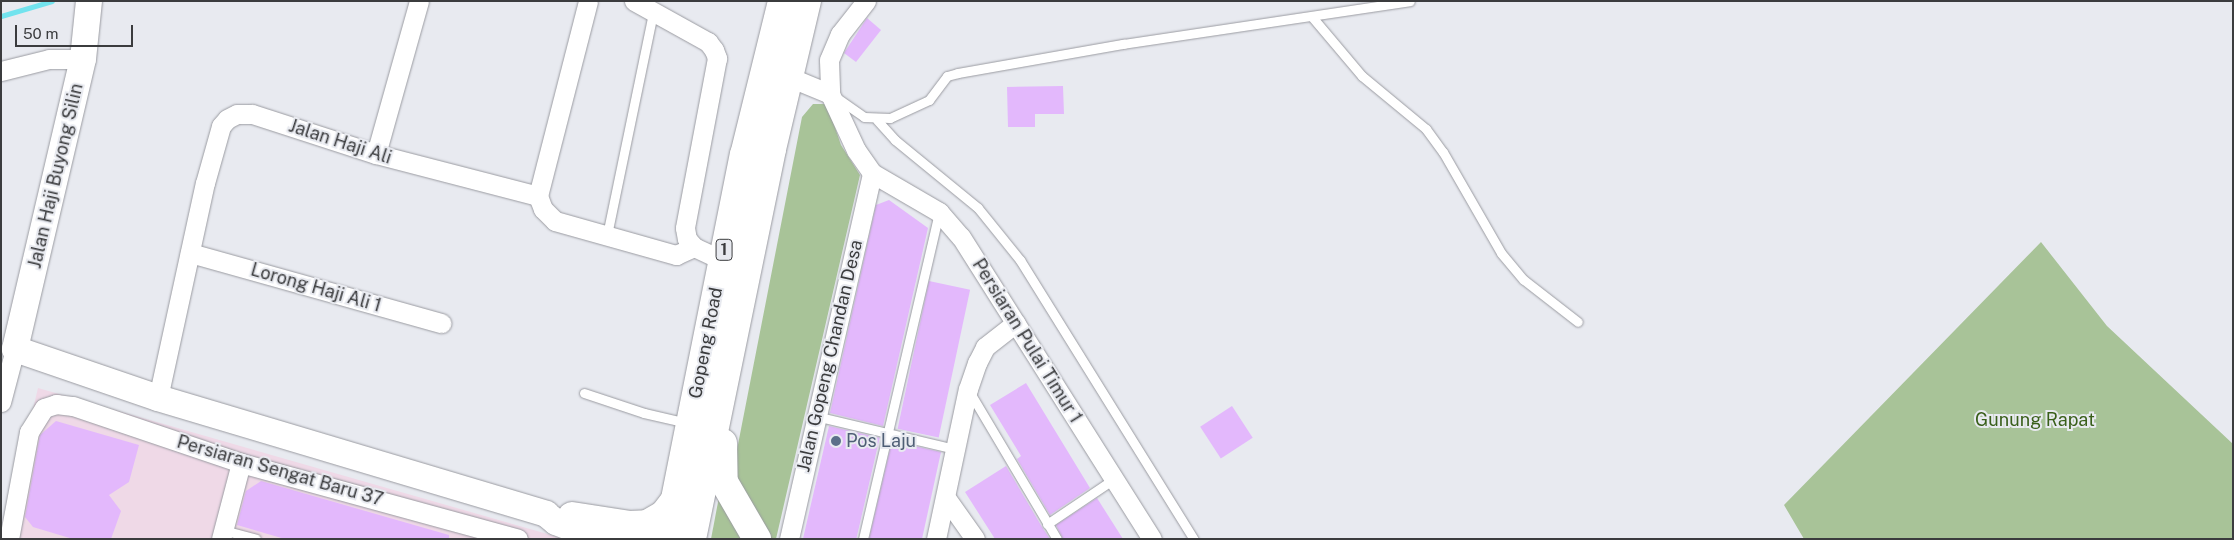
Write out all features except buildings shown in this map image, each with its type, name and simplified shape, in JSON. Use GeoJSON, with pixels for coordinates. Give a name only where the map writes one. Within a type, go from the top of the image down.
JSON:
{"type":"FeatureCollection","features":[{"type":"Feature","properties":{"kind":"highway","name":"Gopeng Road"},"geometry":{"type":"LineString","coordinates":[[666,539],[744,154],[782,1]]}},
{"type":"Feature","properties":{"kind":"highway"},"geometry":{"type":"LineString","coordinates":[[744,154],[753,142],[768,91],[789,77],[782,37],[789,1]]}},
{"type":"Feature","properties":{"kind":"highway","name":"Gopeng Road"},"geometry":{"type":"LineString","coordinates":[[692,539],[789,77],[807,1]]}},
{"type":"Feature","properties":{"kind":"highway"},"geometry":{"type":"LineString","coordinates":[[679,539],[703,435],[722,392]]}},
{"type":"Feature","properties":{"kind":"highway"},"geometry":{"type":"LineString","coordinates":[[722,392],[725,409],[722,468],[724,482],[756,539]]}},
{"type":"Feature","properties":{"kind":"highway"},"geometry":{"type":"LineString","coordinates":[[572,516],[630,525],[647,524],[664,514],[674,501]]}},
{"type":"Feature","properties":{"kind":"street"},"geometry":{"type":"LineString","coordinates":[[376,154],[419,1]]}},
{"type":"Feature","properties":{"kind":"street"},"geometry":{"type":"LineString","coordinates":[[588,1],[538,196],[543,209],[555,221],[608,234],[676,255],[694,247]]}},
{"type":"Feature","properties":{"kind":"street"},"geometry":{"type":"LineString","coordinates":[[634,1],[708,42],[717,58],[685,228],[687,239],[694,247],[722,260]]}},
{"type":"Feature","properties":{"kind":"street"},"geometry":{"type":"LineString","coordinates":[[866,1],[834,45],[829,60],[830,94],[856,150],[872,173]]}},
{"type":"Feature","properties":{"kind":"street","name":"Jalan Haji Buyong Silin"},"geometry":{"type":"LineString","coordinates":[[15,349],[83,59],[89,11]]}},
{"type":"Feature","properties":{"kind":"street"},"geometry":{"type":"LineString","coordinates":[[1,71],[49,59],[83,59]]}},
{"type":"Feature","properties":{"kind":"street"},"geometry":{"type":"LineString","coordinates":[[789,77],[830,94]]}},
{"type":"Feature","properties":{"kind":"street","name":"Jalan Haji Ali"},"geometry":{"type":"LineString","coordinates":[[158,398],[205,183],[221,126],[227,119],[237,114],[252,114],[376,154],[538,196]]}},
{"type":"Feature","properties":{"kind":"street","name":"Persiaran Pulai Timur 1"},"geometry":{"type":"LineString","coordinates":[[872,173],[939,212],[961,236],[1152,539]]}},
{"type":"Feature","properties":{"kind":"street","name":"Jalan Gopeng Chandan Desa"},"geometry":{"type":"LineString","coordinates":[[789,539],[815,416],[872,173]]}},
{"type":"Feature","properties":{"kind":"street","name":"Lorong Haji Ali 1"},"geometry":{"type":"LineString","coordinates":[[190,253],[442,323]]}},
{"type":"Feature","properties":{"kind":"street"},"geometry":{"type":"LineString","coordinates":[[936,539],[968,389],[985,347],[1016,323]]}},
{"type":"Feature","properties":{"kind":"street"},"geometry":{"type":"LineString","coordinates":[[3,395],[15,349],[158,398],[546,514],[556,522],[600,539]]}},
{"type":"Feature","properties":{"kind":"street","name":"Persiaran Sengat Baru 37"},"geometry":{"type":"LineString","coordinates":[[10,539],[29,432],[44,408],[56,404],[73,406],[241,463],[476,533],[518,539]]}},
{"type":"Feature","properties":{"kind":"street"},"geometry":{"type":"LineString","coordinates":[[222,534],[241,463]]}},
{"type":"Feature","properties":{"kind":"street"},"geometry":{"type":"LineString","coordinates":[[476,533],[484,496]]}},
{"type":"Feature","properties":{"kind":"street"},"geometry":{"type":"LineString","coordinates":[[946,498],[974,539]]}},
{"type":"Feature","properties":{"kind":"street"},"geometry":{"type":"LineString","coordinates":[[546,514],[559,512],[649,539]]}},
{"type":"Feature","properties":{"kind":"street"},"geometry":{"type":"LineString","coordinates":[[1,536],[10,539]]}},
{"type":"Feature","properties":{"kind":"lane"},"geometry":{"type":"LineString","coordinates":[[830,94],[864,117],[877,120],[917,108],[929,100],[947,76],[958,73],[1122,44],[1313,18],[1410,1]]}},
{"type":"Feature","properties":{"kind":"lane"},"geometry":{"type":"LineString","coordinates":[[608,234],[653,12]]}},
{"type":"Feature","properties":{"kind":"lane"},"geometry":{"type":"LineString","coordinates":[[1313,18],[1362,76],[1426,130],[1443,152],[1501,253],[1524,280],[1578,322]]}},
{"type":"Feature","properties":{"kind":"lane"},"geometry":{"type":"LineString","coordinates":[[877,120],[895,140],[978,208],[1020,260],[1194,539]]}},
{"type":"Feature","properties":{"kind":"lane"},"geometry":{"type":"LineString","coordinates":[[863,539],[885,435],[939,212]]}},
{"type":"Feature","properties":{"kind":"lane"},"geometry":{"type":"LineString","coordinates":[[968,389],[1057,539]]}},
{"type":"Feature","properties":{"kind":"lane"},"geometry":{"type":"LineString","coordinates":[[584,393],[644,413],[690,424]]}},
{"type":"Feature","properties":{"kind":"lane"},"geometry":{"type":"LineString","coordinates":[[815,416],[885,435],[955,449]]}},
{"type":"Feature","properties":{"kind":"lane"},"geometry":{"type":"LineString","coordinates":[[1047,524],[1114,479]]}},
{"type":"Feature","properties":{"kind":"lane"},"geometry":{"type":"LineString","coordinates":[[222,534],[256,539]]}},
{"type":"Feature","properties":{"kind":"shaded area"},"geometry":{"type":"Polygon","coordinates":[[[38,388],[565,539],[265,539],[227,528],[223,539],[2,539],[38,388]]]}},
{"type":"Feature","properties":{"kind":"green space"},"geometry":{"type":"Polygon","coordinates":[[[813,104],[827,104],[841,145],[860,175],[776,539],[769,539],[733,470],[802,117],[813,104]]]}},
{"type":"Feature","properties":{"kind":"green space","name":"Gunung Rapat"},"geometry":{"type":"Polygon","coordinates":[[[2041,242],[2107,326],[2233,444],[2233,539],[1804,539],[1784,505],[2041,242]]]}},
{"type":"Feature","properties":{"kind":"green space"},"geometry":{"type":"Polygon","coordinates":[[[719,497],[746,539],[711,539],[719,497]]]}},
{"type":"Feature","properties":{"kind":"waterway"},"geometry":{"type":"LineString","coordinates":[[1,16],[52,1]]}},
{"type":"Feature","properties":{"kind":"place","name":"Pos Laju"},"geometry":{"type":"Point","coordinates":[836,441]}}]}
